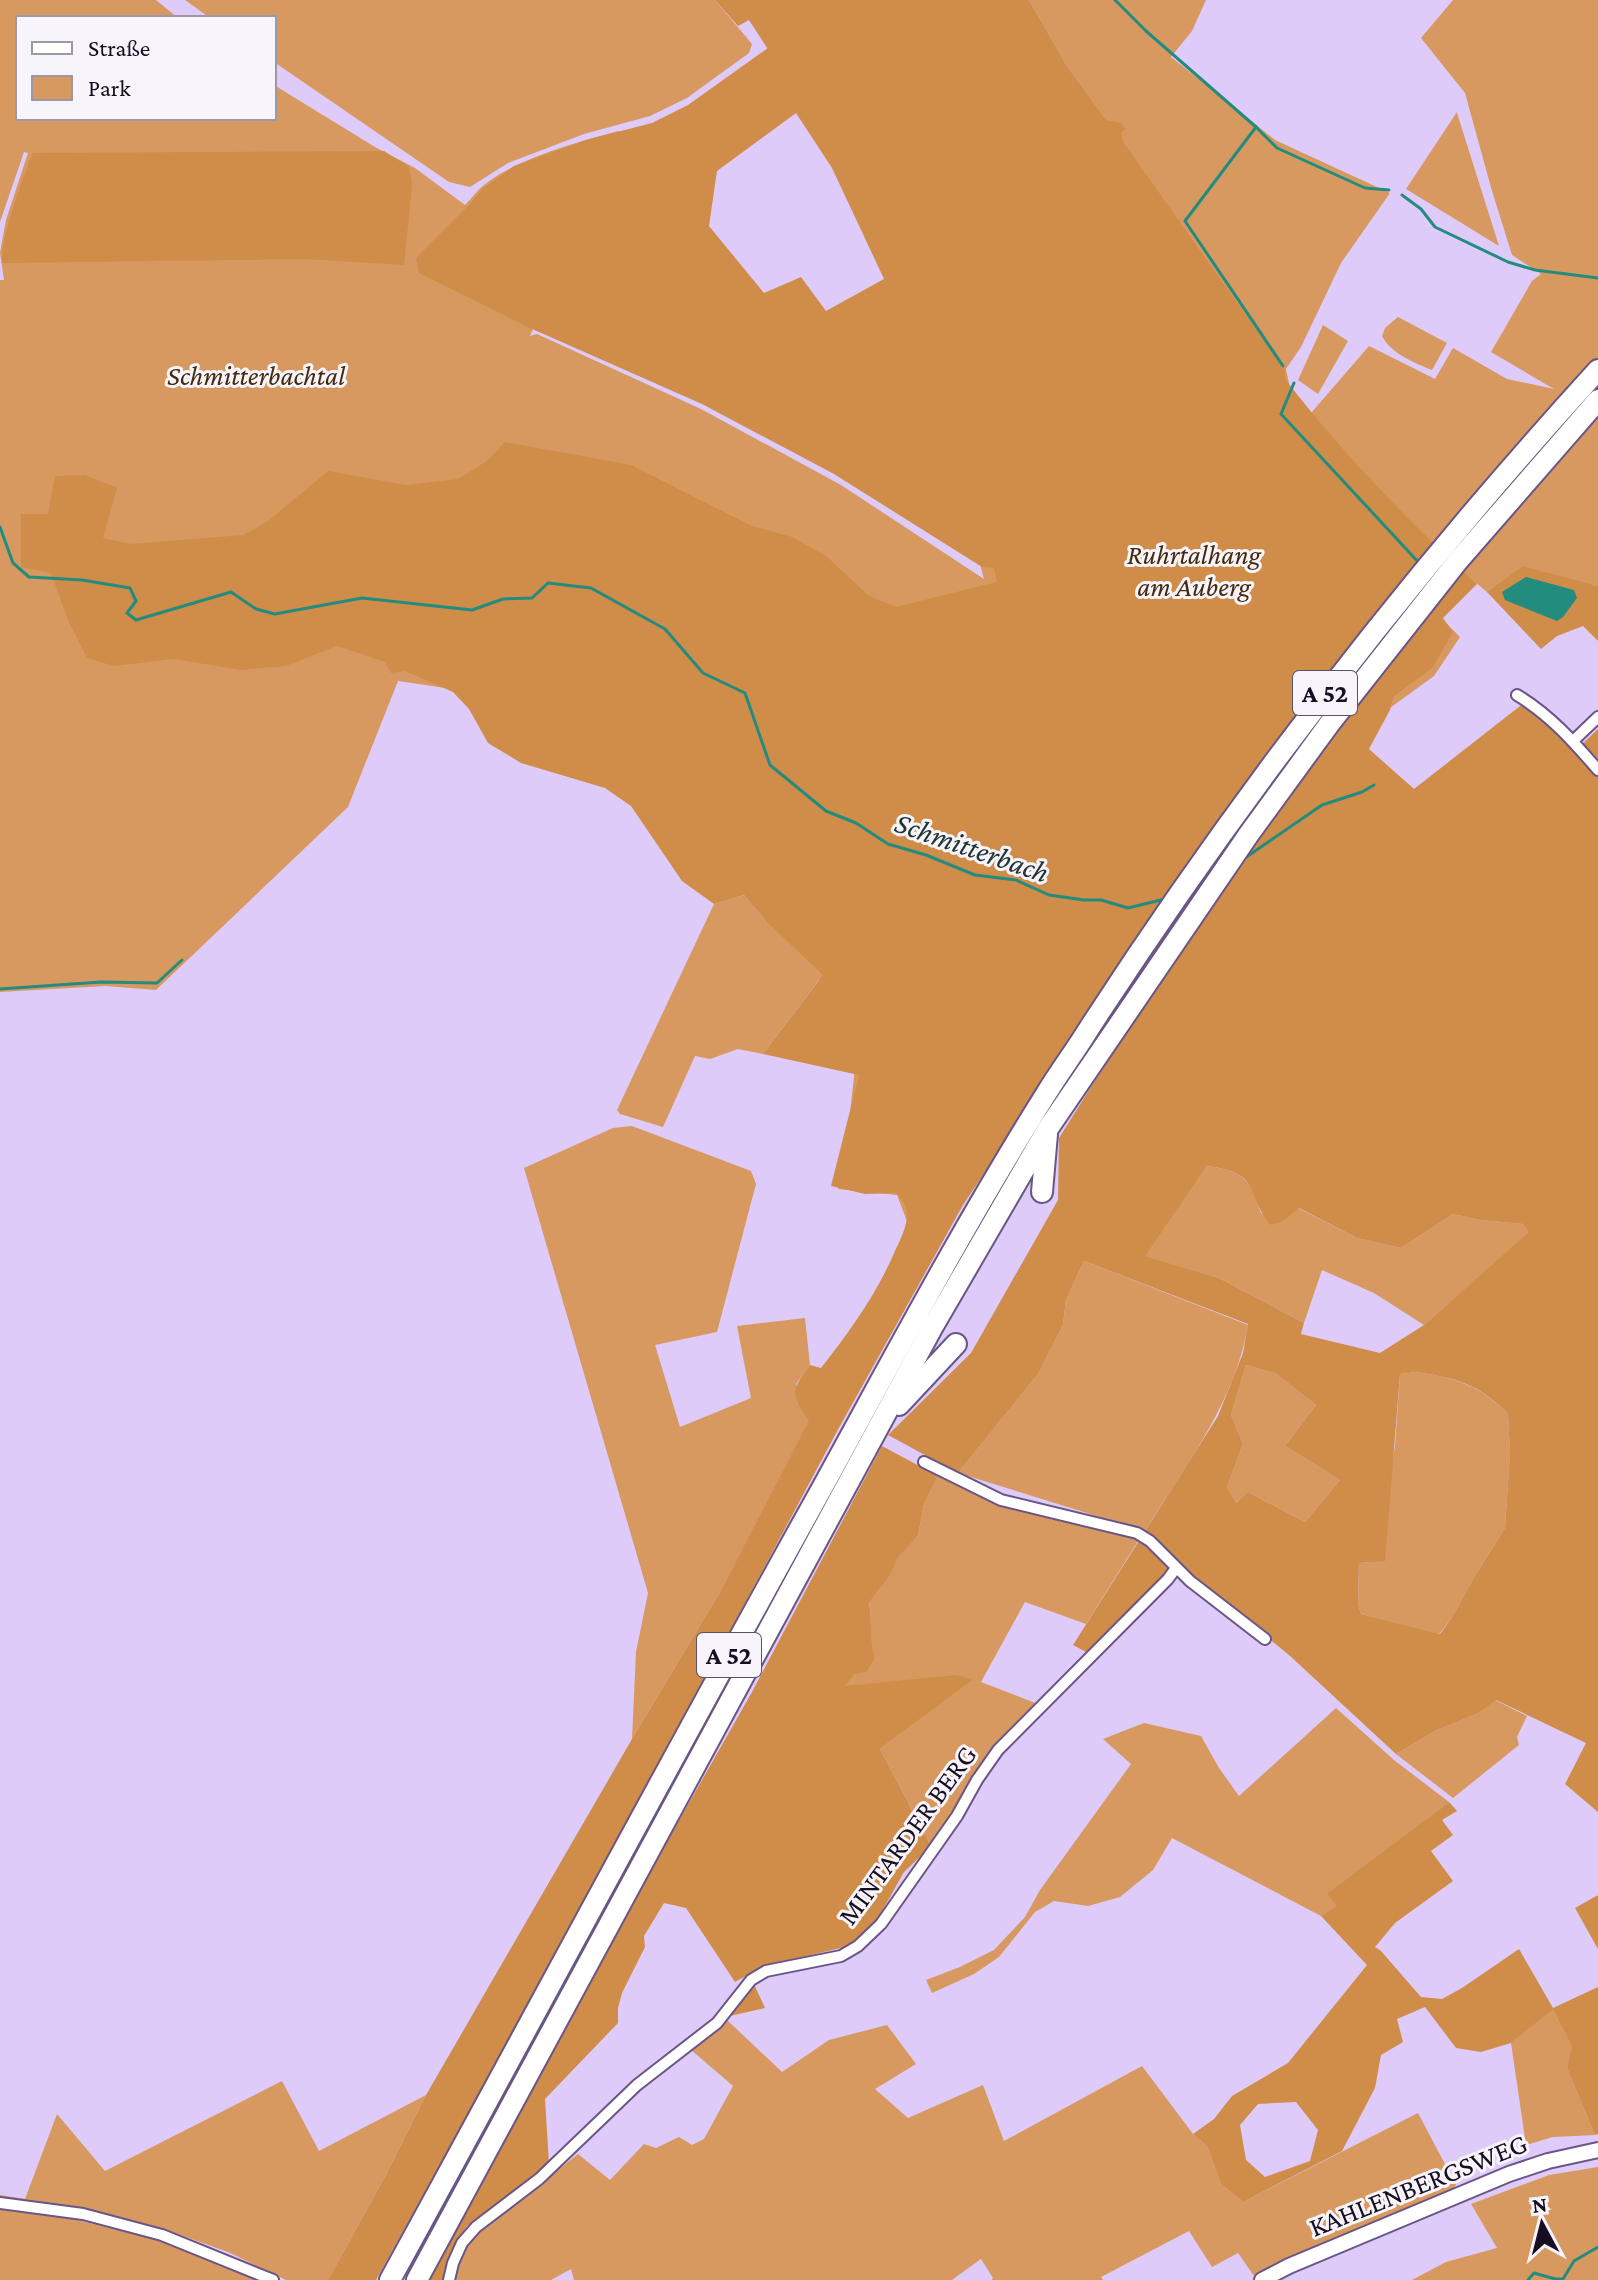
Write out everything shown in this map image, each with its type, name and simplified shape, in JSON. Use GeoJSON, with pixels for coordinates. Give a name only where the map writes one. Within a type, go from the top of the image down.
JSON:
{"type":"FeatureCollection","features":[{"type":"Feature","properties":{"kind":"highway","name":"A 52"},"geometry":{"type":"LineString","coordinates":[[390,2280],[892,1357],[1049,1089],[1210,849],[1327,690],[1441,548],[1598,370]]}},
{"type":"Feature","properties":{"kind":"highway","name":"A 52"},"geometry":{"type":"LineString","coordinates":[[417,2280],[877,1429],[986,1232],[1047,1130],[1249,834],[1330,723],[1449,572],[1598,400]]}},
{"type":"Feature","properties":{"kind":"highway"},"geometry":{"type":"LineString","coordinates":[[1042,1192],[1047,1130]]}},
{"type":"Feature","properties":{"kind":"highway"},"geometry":{"type":"LineString","coordinates":[[877,1429],[956,1344]]}},
{"type":"Feature","properties":{"kind":"street"},"geometry":{"type":"LineString","coordinates":[[1517,695],[1540,709],[1574,740],[1598,770]]}},
{"type":"Feature","properties":{"kind":"street"},"geometry":{"type":"LineString","coordinates":[[1574,740],[1598,717]]}},
{"type":"Feature","properties":{"kind":"street"},"geometry":{"type":"LineString","coordinates":[[924,1462],[1001,1500],[1137,1533],[1265,1639]]}},
{"type":"Feature","properties":{"kind":"street","name":"MINTARDER BERG"},"geometry":{"type":"LineString","coordinates":[[449,2280],[462,2243],[476,2227],[539,2179],[637,2085],[717,2023],[751,1980],[766,1971],[841,1956],[858,1946],[881,1924],[957,1816],[998,1750],[1176,1568]]}},
{"type":"Feature","properties":{"kind":"street","name":"KAHLENBERGSWEG"},"geometry":{"type":"LineString","coordinates":[[1262,2280],[1509,2174],[1598,2150]]}},
{"type":"Feature","properties":{"kind":"street"},"geometry":{"type":"LineString","coordinates":[[0,2203],[83,2214],[162,2235],[273,2280]]}},
{"type":"Feature","properties":{"kind":"green space"},"geometry":{"type":"Polygon","coordinates":[[[0,0],[156,0],[176,16],[16,16],[16,120],[276,120],[276,86],[415,168],[465,205],[485,184],[516,165],[619,131],[699,215],[557,273],[530,336],[537,334],[701,409],[841,485],[984,579],[891,269],[787,80],[746,15],[1105,119],[1067,66],[1029,0],[1206,0],[1192,31],[1171,57],[1275,140],[1390,193],[1341,263],[1301,347],[1286,369],[1290,388],[1352,463],[1311,413],[1369,346],[1435,379],[1453,348],[1507,379],[1554,389],[1491,352],[1532,281],[1541,274],[1512,255],[1465,93],[1421,38],[1453,0],[1598,0],[1598,586],[1523,567],[1487,592],[1463,572],[1441,618],[1460,637],[1434,676],[1390,708],[1367,750],[1414,789],[1388,816],[1178,951],[911,1232],[897,1195],[838,1189],[848,1131],[863,995],[819,980],[763,1054],[738,1049],[710,1059],[695,1056],[663,1127],[620,1114],[617,1110],[714,904],[744,895],[765,920],[809,948],[614,781],[473,692],[398,681],[348,807],[156,990],[106,986],[0,992],[0,280],[4,280],[0,253],[6,220],[28,153],[24,152],[0,222],[0,0]]]}},
{"type":"Feature","properties":{"kind":"green space"},"geometry":{"type":"Polygon","coordinates":[[[185,0],[715,0],[752,44],[749,53],[687,98],[650,116],[584,134],[508,163],[470,187],[449,182],[276,63],[276,16],[207,16],[185,0]]]}},
{"type":"Feature","properties":{"kind":"green space","name":"Ruhrtalhang am Auberg"},"geometry":{"type":"Polygon","coordinates":[[[715,0],[1029,0],[1067,66],[1106,120],[1121,123],[1126,129],[1121,133],[1123,142],[1285,370],[1285,379],[1376,486],[1477,584],[1443,618],[1453,632],[1432,668],[1393,697],[1390,710],[1369,749],[1414,789],[1520,706],[1544,717],[1577,749],[1598,729],[1598,1812],[1565,1784],[1586,1743],[1496,1700],[1479,1713],[1435,1731],[1396,1754],[1289,1655],[1176,1563],[1166,1578],[1090,1654],[1073,1645],[1218,1416],[1243,1353],[1248,1324],[1084,1261],[1066,1300],[1063,1325],[1038,1374],[958,1473],[888,1435],[971,1353],[1058,1200],[1059,1138],[1111,1055],[1075,1035],[963,1205],[835,1435],[595,1884],[376,2280],[328,2280],[426,2095],[720,1592],[809,1421],[796,1398],[796,1387],[810,1365],[821,1368],[862,1312],[899,1242],[907,1212],[896,1193],[865,1194],[831,1186],[859,1075],[763,1054],[823,975],[765,920],[744,895],[714,904],[682,881],[631,806],[605,788],[521,763],[488,743],[469,709],[453,692],[405,671],[391,673],[385,662],[337,646],[286,666],[241,670],[174,659],[114,666],[87,658],[68,620],[51,573],[21,567],[21,514],[48,514],[55,476],[85,475],[117,488],[103,538],[131,544],[244,535],[268,521],[328,471],[406,485],[458,479],[487,461],[505,442],[631,465],[752,526],[792,537],[826,556],[869,596],[896,607],[997,582],[994,568],[982,567],[834,474],[702,404],[530,328],[419,273],[416,258],[482,189],[514,166],[586,140],[652,123],[688,105],[768,48],[749,20],[738,26],[715,0]],[[796,113],[717,171],[709,226],[764,293],[801,277],[826,311],[884,279],[832,168],[796,113]],[[1207,1166],[1145,1256],[1219,1278],[1304,1323],[1301,1334],[1380,1353],[1424,1325],[1529,1232],[1523,1224],[1453,1214],[1401,1248],[1357,1238],[1299,1208],[1284,1221],[1271,1225],[1245,1179],[1225,1169],[1207,1166]],[[1246,1365],[1231,1415],[1243,1444],[1227,1487],[1236,1503],[1248,1492],[1305,1522],[1340,1480],[1285,1446],[1316,1405],[1275,1373],[1246,1365]],[[1416,1372],[1400,1374],[1385,1561],[1359,1563],[1358,1603],[1361,1614],[1440,1634],[1505,1528],[1510,1453],[1508,1414],[1487,1396],[1466,1384],[1416,1372]]]}},
{"type":"Feature","properties":{"kind":"green space"},"geometry":{"type":"Polygon","coordinates":[[[1457,113],[1499,246],[1406,189],[1457,113]]]}},
{"type":"Feature","properties":{"kind":"green space"},"geometry":{"type":"Polygon","coordinates":[[[384,151],[409,167],[412,185],[404,265],[305,259],[2,263],[8,224],[33,153],[384,151]]]}},
{"type":"Feature","properties":{"kind":"green space"},"geometry":{"type":"Polygon","coordinates":[[[1398,317],[1447,343],[1432,370],[1404,357],[1391,348],[1382,336],[1385,328],[1398,317]]]}},
{"type":"Feature","properties":{"kind":"green space"},"geometry":{"type":"Polygon","coordinates":[[[1323,325],[1348,341],[1318,394],[1298,380],[1323,325]]]}},
{"type":"Feature","properties":{"kind":"green space"},"geometry":{"type":"Polygon","coordinates":[[[1523,566],[1598,586],[1598,641],[1583,626],[1557,636],[1541,649],[1487,592],[1523,566]]]}},
{"type":"Feature","properties":{"kind":"green space"},"geometry":{"type":"Polygon","coordinates":[[[632,1126],[751,1171],[756,1184],[717,1332],[655,1345],[680,1427],[751,1398],[737,1326],[805,1318],[810,1365],[796,1384],[810,1421],[720,1592],[632,1739],[636,1652],[648,1593],[524,1168],[613,1128],[632,1126]]]}},
{"type":"Feature","properties":{"kind":"green space"},"geometry":{"type":"Polygon","coordinates":[[[1207,1166],[1230,1171],[1244,1179],[1261,1213],[1284,1221],[1298,1208],[1357,1238],[1401,1248],[1453,1214],[1523,1224],[1530,1232],[1424,1325],[1374,1293],[1322,1270],[1304,1323],[1219,1278],[1144,1256],[1207,1166]]]}},
{"type":"Feature","properties":{"kind":"green space"},"geometry":{"type":"Polygon","coordinates":[[[1084,1261],[1248,1325],[1242,1353],[1221,1407],[1145,1531],[958,1473],[1038,1374],[1063,1325],[1066,1300],[1084,1261]]]}},
{"type":"Feature","properties":{"kind":"green space"},"geometry":{"type":"Polygon","coordinates":[[[1246,1365],[1275,1373],[1316,1405],[1285,1446],[1340,1480],[1305,1522],[1248,1492],[1236,1503],[1227,1487],[1243,1444],[1231,1415],[1246,1365]]]}},
{"type":"Feature","properties":{"kind":"green space"},"geometry":{"type":"Polygon","coordinates":[[[1416,1372],[1466,1384],[1487,1396],[1508,1414],[1510,1453],[1505,1528],[1439,1634],[1361,1614],[1358,1603],[1359,1563],[1373,1562],[1395,1446],[1400,1374],[1416,1372]]]}},
{"type":"Feature","properties":{"kind":"green space"},"geometry":{"type":"Polygon","coordinates":[[[882,1446],[938,1476],[924,1504],[918,1536],[897,1558],[890,1576],[869,1603],[875,1658],[866,1672],[854,1674],[845,1686],[956,1675],[972,1680],[880,1749],[931,1846],[904,1872],[876,1922],[861,1938],[849,1946],[764,1966],[735,1982],[686,1908],[664,1903],[644,1936],[645,1947],[622,1993],[618,2023],[545,2099],[549,2164],[536,2177],[467,2226],[451,2251],[443,2280],[430,2280],[631,1905],[752,1692],[882,1446]]]}},
{"type":"Feature","properties":{"kind":"green space"},"geometry":{"type":"Polygon","coordinates":[[[938,1476],[1000,1503],[1140,1538],[1086,1624],[1025,1602],[981,1682],[1038,1704],[976,1777],[931,1846],[880,1749],[971,1680],[844,1687],[857,1667],[869,1637],[869,1603],[890,1576],[896,1558],[918,1536],[924,1504],[938,1476]]]}},
{"type":"Feature","properties":{"kind":"green space"},"geometry":{"type":"Polygon","coordinates":[[[1495,1700],[1527,1716],[1517,1737],[1519,1745],[1453,1798],[1396,1754],[1435,1731],[1479,1713],[1495,1700]]]}},
{"type":"Feature","properties":{"kind":"green space"},"geometry":{"type":"Polygon","coordinates":[[[1336,1708],[1394,1760],[1449,1802],[1328,1894],[1338,1906],[1321,1916],[1172,1838],[1153,1870],[1120,1897],[1088,1906],[1054,1901],[1035,1912],[999,1957],[974,1974],[932,1993],[926,1980],[994,1950],[1025,1917],[1040,1890],[1131,1764],[1103,1739],[1144,1723],[1201,1736],[1239,1796],[1336,1708]]]}},
{"type":"Feature","properties":{"kind":"green space"},"geometry":{"type":"Polygon","coordinates":[[[1449,1802],[1457,1811],[1442,1820],[1453,1835],[1431,1851],[1453,1881],[1395,1923],[1375,1947],[1421,1997],[1442,1999],[1519,1949],[1553,2008],[1598,1987],[1598,2134],[1595,2135],[1567,2068],[1572,2046],[1553,2009],[1511,2043],[1481,2052],[1456,2048],[1425,2007],[1397,2019],[1403,2042],[1381,2055],[1375,2088],[1342,2151],[1243,2202],[1221,2184],[1207,2146],[1193,2134],[1214,2119],[1232,2096],[1288,2063],[1367,1965],[1321,1916],[1337,1906],[1327,1894],[1449,1802]],[[1296,2102],[1258,2104],[1240,2125],[1246,2160],[1265,2177],[1310,2161],[1318,2130],[1296,2102]]]}},
{"type":"Feature","properties":{"kind":"green space"},"geometry":{"type":"Polygon","coordinates":[[[1598,1895],[1598,1949],[1575,1908],[1598,1895]]]}},
{"type":"Feature","properties":{"kind":"green space"},"geometry":{"type":"Polygon","coordinates":[[[753,1982],[765,2008],[730,2016],[753,1982]]]}},
{"type":"Feature","properties":{"kind":"green space"},"geometry":{"type":"Polygon","coordinates":[[[1553,2008],[1573,2046],[1567,2068],[1595,2135],[1553,2137],[1526,2145],[1511,2043],[1553,2008]]]}},
{"type":"Feature","properties":{"kind":"green space"},"geometry":{"type":"Polygon","coordinates":[[[727,2020],[782,2072],[829,2040],[887,2025],[916,2064],[875,2089],[908,2118],[983,2085],[1004,2141],[1142,2066],[1193,2134],[1207,2146],[1221,2184],[1243,2202],[1418,2113],[1456,2185],[1453,2189],[1317,2245],[1254,2276],[1238,2253],[1212,2267],[1189,2231],[1101,2277],[1103,2280],[992,2280],[981,2259],[952,2280],[574,2280],[571,2269],[551,2280],[453,2280],[457,2262],[469,2241],[578,2154],[610,2180],[644,2144],[656,2148],[679,2137],[692,2145],[704,2139],[733,2086],[690,2049],[727,2020]]]}},
{"type":"Feature","properties":{"kind":"green space"},"geometry":{"type":"Polygon","coordinates":[[[282,2081],[319,2151],[426,2095],[328,2280],[286,2280],[228,2252],[158,2227],[76,2206],[69,2218],[164,2242],[258,2280],[0,2280],[0,2195],[25,2199],[57,2114],[105,2171],[282,2081]]]}},
{"type":"Feature","properties":{"kind":"green space"},"geometry":{"type":"Polygon","coordinates":[[[1598,2167],[1598,2280],[1412,2280],[1446,2262],[1497,2248],[1471,2204],[1549,2175],[1598,2167]]]}},
{"type":"Feature","properties":{"kind":"shaded area"},"geometry":{"type":"Polygon","coordinates":[[[1526,577],[1574,590],[1577,598],[1557,621],[1505,600],[1502,592],[1526,577]]]}},
{"type":"Feature","properties":{"kind":"waterway","name":"Schmitterbach"},"geometry":{"type":"LineString","coordinates":[[1115,0],[1256,127],[1185,221],[1283,366]]}},
{"type":"Feature","properties":{"kind":"waterway"},"geometry":{"type":"LineString","coordinates":[[1256,127],[1277,148],[1365,188],[1389,190]]}},
{"type":"Feature","properties":{"kind":"waterway"},"geometry":{"type":"LineString","coordinates":[[1402,195],[1421,209],[1435,227],[1508,262],[1535,270],[1598,278]]}},
{"type":"Feature","properties":{"kind":"waterway","name":"Schmitterbach"},"geometry":{"type":"LineString","coordinates":[[1294,383],[1281,414],[1421,565]]}},
{"type":"Feature","properties":{"kind":"waterway","name":"Schmitterbach"},"geometry":{"type":"LineString","coordinates":[[0,527],[13,563],[29,577],[82,580],[130,588],[136,601],[127,613],[136,620],[231,592],[256,609],[275,614],[362,598],[472,610],[503,599],[532,598],[548,583],[591,588],[665,629],[703,673],[745,693],[770,765],[826,811],[856,823],[888,844],[975,875],[1016,880],[1049,895],[1101,900],[1128,908],[1165,899]]}},
{"type":"Feature","properties":{"kind":"waterway","name":"Schmitterbach"},"geometry":{"type":"LineString","coordinates":[[1242,860],[1322,805],[1374,785]]}},
{"type":"Feature","properties":{"kind":"waterway"},"geometry":{"type":"LineString","coordinates":[[0,989],[101,982],[157,983],[182,960]]}},
{"type":"Feature","properties":{"kind":"waterway"},"geometry":{"type":"LineString","coordinates":[[1528,2280],[1534,2273],[1563,2279],[1574,2261],[1598,2247]]}},
{"type":"Feature","properties":{"kind":"park label","name":"Schmitterbachtal"},"geometry":{"type":"Point","coordinates":[256,375]}}]}
